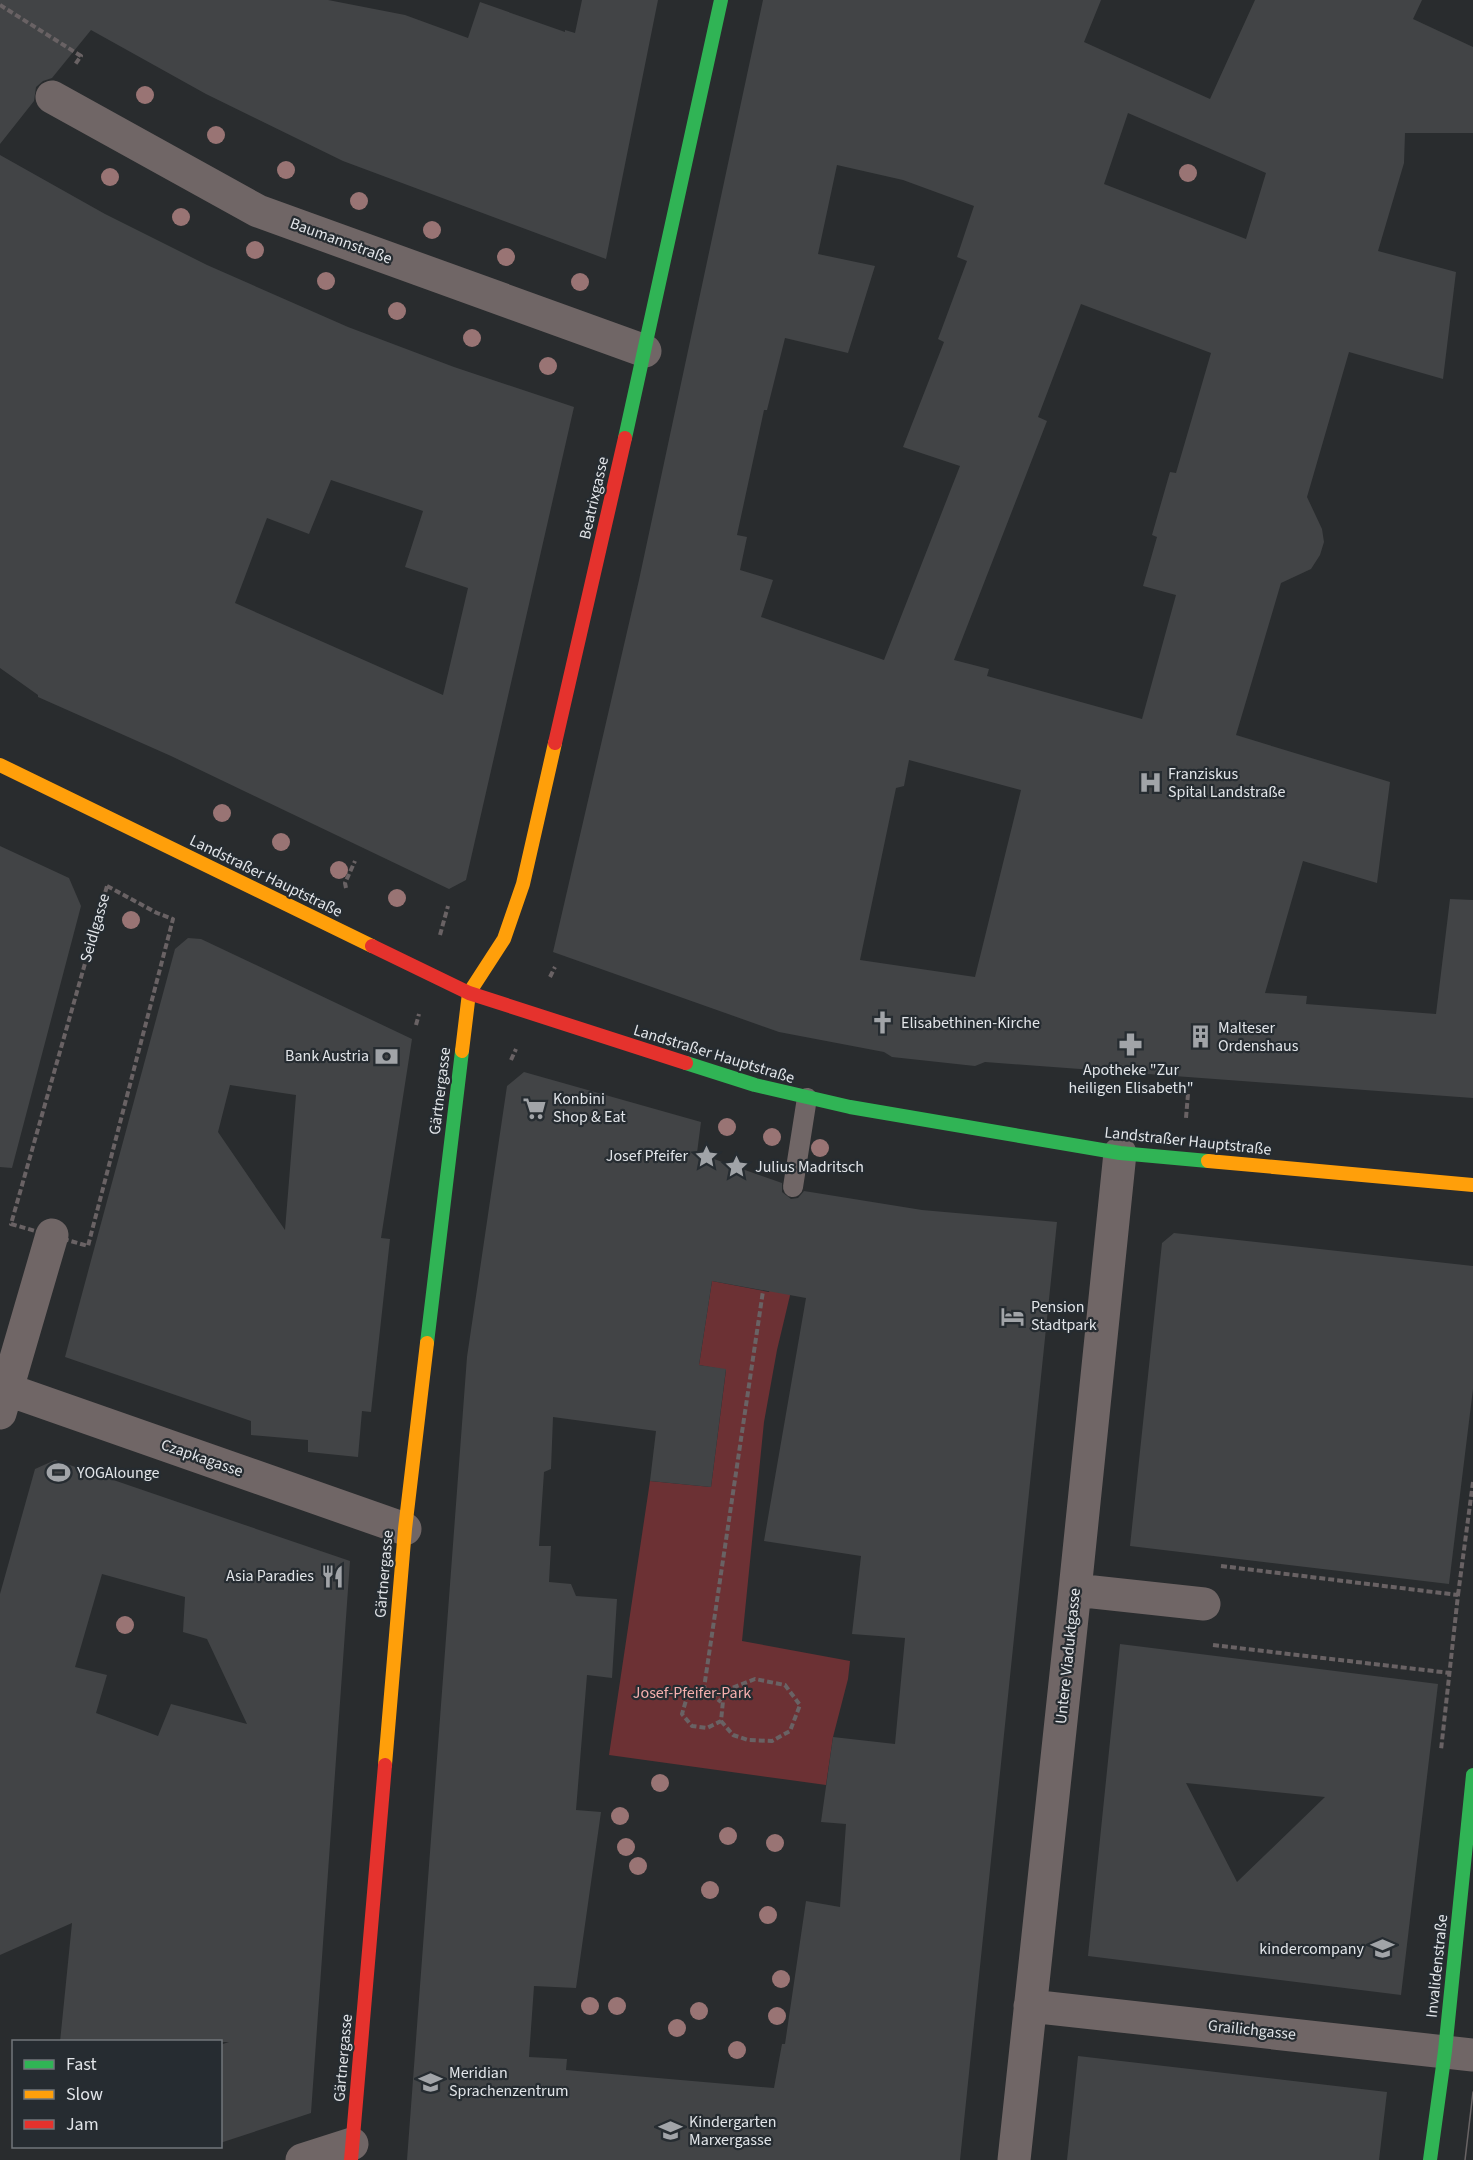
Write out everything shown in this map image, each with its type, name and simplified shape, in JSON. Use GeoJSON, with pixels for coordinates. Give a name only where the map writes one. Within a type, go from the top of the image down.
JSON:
{"type":"FeatureCollection","features":[{"type":"Feature","properties":{"kind":"street","name":"Beatrixgasse"},"geometry":{"type":"LineString","coordinates":[[469,993],[504,939],[523,884],[645,351],[721,0]]}},
{"type":"Feature","properties":{"kind":"street","name":"Baumannstraße"},"geometry":{"type":"LineString","coordinates":[[52,97],[258,211],[645,351]]}},
{"type":"Feature","properties":{"kind":"street","name":"Landstraßer Hauptstraße"},"geometry":{"type":"LineString","coordinates":[[0,765],[469,993],[717,1074],[807,1098],[1119,1152],[1473,1185]]}},
{"type":"Feature","properties":{"kind":"street","name":"Gärtnergasse"},"geometry":{"type":"LineString","coordinates":[[352,2152],[405,1529],[469,993]]}},
{"type":"Feature","properties":{"kind":"street","name":"Untere Viaduktgasse"},"geometry":{"type":"LineString","coordinates":[[1014,2160],[1076,1590],[1119,1152]]}},
{"type":"Feature","properties":{"kind":"street"},"geometry":{"type":"LineString","coordinates":[[2,1397],[52,1235]]}},
{"type":"Feature","properties":{"kind":"street","name":"Czapkagasse"},"geometry":{"type":"LineString","coordinates":[[2,1397],[405,1529]]}},
{"type":"Feature","properties":{"kind":"street"},"geometry":{"type":"LineString","coordinates":[[1076,1590],[1204,1604]]}},
{"type":"Feature","properties":{"kind":"street","name":"Invalidenstraße"},"geometry":{"type":"LineString","coordinates":[[1430,2160],[1459,2053],[1473,1775]]}},
{"type":"Feature","properties":{"kind":"street","name":"Grailichgasse"},"geometry":{"type":"LineString","coordinates":[[1030,2006],[1459,2053]]}},
{"type":"Feature","properties":{"kind":"street"},"geometry":{"type":"LineString","coordinates":[[302,2160],[352,2152]]}},
{"type":"Feature","properties":{"kind":"lane"},"geometry":{"type":"LineString","coordinates":[[793,1187],[807,1098]]}},
{"type":"Feature","properties":{"kind":"path"},"geometry":{"type":"LineString","coordinates":[[0,5],[81,56],[52,97]]}},
{"type":"Feature","properties":{"kind":"path"},"geometry":{"type":"LineString","coordinates":[[351,892],[348,891],[345,882],[355,861]]}},
{"type":"Feature","properties":{"kind":"path","name":"Seidlgasse"},"geometry":{"type":"LineString","coordinates":[[107,886],[173,919],[88,1245],[52,1235],[11,1224],[107,886]]}},
{"type":"Feature","properties":{"kind":"path"},"geometry":{"type":"LineString","coordinates":[[1186,1118],[1188,1094]]}},
{"type":"Feature","properties":{"kind":"path"},"geometry":{"type":"LineString","coordinates":[[704,1688],[763,1291]]}},
{"type":"Feature","properties":{"kind":"path"},"geometry":{"type":"LineString","coordinates":[[1202,1643],[1450,1673],[1473,1482]]}},
{"type":"Feature","properties":{"kind":"path"},"geometry":{"type":"LineString","coordinates":[[1210,1565],[1458,1595]]}},
{"type":"Feature","properties":{"kind":"path"},"geometry":{"type":"LineString","coordinates":[[755,1679],[785,1685],[800,1705],[790,1731],[772,1741],[748,1740],[733,1735],[721,1721],[721,1702],[724,1691],[755,1679]]}},
{"type":"Feature","properties":{"kind":"path"},"geometry":{"type":"LineString","coordinates":[[704,1688],[721,1702]]}},
{"type":"Feature","properties":{"kind":"path"},"geometry":{"type":"LineString","coordinates":[[704,1688],[687,1697],[682,1714],[692,1726],[707,1728],[721,1721]]}},
{"type":"Feature","properties":{"kind":"green space","name":"Josef-Pfeifer-Park"},"geometry":{"type":"Polygon","coordinates":[[[712,1281],[769,1292],[771,1283],[792,1287],[777,1350],[764,1422],[742,1641],[850,1661],[848,1679],[833,1737],[826,1785],[609,1755],[650,1481],[711,1487],[726,1370],[699,1365],[712,1281]]]}},
{"type":"Feature","properties":{"kind":"building"},"geometry":{"type":"Polygon","coordinates":[[[0,0],[328,0],[405,15],[468,38],[480,2],[565,32],[565,30],[575,33],[582,0],[658,0],[606,259],[343,161],[206,94],[91,30],[52,78],[36,87],[34,101],[0,144],[0,0]]]}},
{"type":"Feature","properties":{"kind":"building"},"geometry":{"type":"Polygon","coordinates":[[[763,0],[1101,0],[1084,42],[1210,99],[1255,0],[1422,0],[1413,19],[1473,47],[1473,133],[1405,133],[1404,163],[1378,251],[1456,272],[1443,379],[1349,352],[1307,497],[1322,529],[1324,542],[1320,555],[1311,569],[1281,583],[1236,735],[1390,782],[1377,883],[1303,861],[1265,993],[1307,996],[1306,1004],[1436,1014],[1450,899],[1473,900],[1473,1098],[985,1062],[975,1066],[892,1057],[884,1052],[779,1032],[553,952],[639,580],[763,0]],[[1128,113],[1104,184],[1246,239],[1266,173],[1128,113]],[[837,165],[818,254],[875,266],[848,353],[785,338],[767,410],[764,410],[737,535],[747,537],[740,570],[773,580],[761,617],[884,660],[960,466],[903,447],[944,342],[938,339],[967,261],[957,257],[974,206],[903,180],[837,165]],[[1081,304],[1038,417],[1047,421],[954,660],[989,669],[987,676],[1142,719],[1176,595],[1143,586],[1157,537],[1152,535],[1170,472],[1176,473],[1211,353],[1081,304]],[[909,760],[904,786],[896,788],[860,960],[975,977],[1021,790],[909,760]]]}},
{"type":"Feature","properties":{"kind":"building"},"geometry":{"type":"Polygon","coordinates":[[[0,155],[105,214],[207,265],[348,327],[454,367],[574,407],[466,880],[449,889],[171,756],[38,697],[0,668],[0,155]],[[331,480],[309,534],[267,518],[235,603],[443,695],[468,588],[405,567],[423,511],[331,480]]]}},
{"type":"Feature","properties":{"kind":"building"},"geometry":{"type":"Polygon","coordinates":[[[0,846],[69,878],[81,906],[12,1168],[0,1167],[0,846]]]}},
{"type":"Feature","properties":{"kind":"building"},"geometry":{"type":"Polygon","coordinates":[[[188,938],[201,939],[412,1039],[381,1238],[390,1239],[371,1412],[362,1411],[358,1457],[308,1452],[308,1440],[251,1435],[251,1421],[65,1357],[175,949],[188,938]],[[230,1085],[218,1132],[285,1230],[296,1095],[230,1085]]]}},
{"type":"Feature","properties":{"kind":"building"},"geometry":{"type":"Polygon","coordinates":[[[524,1072],[701,1122],[697,1153],[782,1183],[782,1192],[791,1199],[798,1198],[804,1191],[922,1210],[1057,1222],[960,2160],[407,2160],[467,1357],[507,1086],[524,1072]],[[712,1281],[699,1365],[726,1369],[711,1487],[650,1481],[656,1431],[553,1417],[551,1469],[544,1472],[539,1546],[551,1546],[549,1582],[571,1584],[576,1596],[617,1599],[612,1678],[587,1675],[576,1810],[601,1812],[576,1988],[534,1986],[529,2057],[567,2059],[566,2070],[774,2088],[782,2044],[785,2044],[806,1901],[840,1907],[846,1824],[821,1822],[833,1737],[895,1744],[905,1638],[852,1634],[861,1556],[764,1541],[806,1298],[712,1281]]]}},
{"type":"Feature","properties":{"kind":"building"},"geometry":{"type":"Polygon","coordinates":[[[1174,1233],[1473,1266],[1473,1389],[1449,1584],[1130,1546],[1162,1243],[1174,1233]]]}},
{"type":"Feature","properties":{"kind":"building"},"geometry":{"type":"Polygon","coordinates":[[[55,1460],[350,1561],[311,2113],[222,2142],[222,2044],[229,2042],[222,2042],[222,2040],[60,2040],[72,1923],[0,1955],[0,1594],[35,1469],[55,1460]],[[102,1574],[75,1667],[107,1675],[96,1713],[158,1736],[171,1704],[247,1724],[207,1639],[183,1632],[185,1597],[102,1574]]]}},
{"type":"Feature","properties":{"kind":"building"},"geometry":{"type":"Polygon","coordinates":[[[1120,1644],[1438,1684],[1401,1995],[1088,1956],[1120,1644]],[[1186,1783],[1237,1882],[1325,1797],[1186,1783]]]}},
{"type":"Feature","properties":{"kind":"building"},"geometry":{"type":"Polygon","coordinates":[[[1078,2056],[1387,2092],[1379,2160],[1067,2160],[1078,2056]]]}},
{"type":"Feature","properties":{"kind":"tram line"},"geometry":{"type":"LineString","coordinates":[[1465,2160],[1473,2092]]}},
{"type":"Feature","properties":{"kind":"traffic: fast"},"geometry":{"type":"LineString","coordinates":[[625,438],[721,0]]}},
{"type":"Feature","properties":{"kind":"traffic: fast"},"geometry":{"type":"LineString","coordinates":[[427,1343],[462,1051]]}},
{"type":"Feature","properties":{"kind":"traffic: fast"},"geometry":{"type":"LineString","coordinates":[[686,1063],[755,1085],[850,1107],[1120,1153],[1208,1161]]}},
{"type":"Feature","properties":{"kind":"traffic: fast"},"geometry":{"type":"LineString","coordinates":[[1430,2160],[1445,2051],[1473,1775]]}},
{"type":"Feature","properties":{"kind":"traffic: slow"},"geometry":{"type":"LineString","coordinates":[[462,1051],[469,993],[504,939],[523,884],[555,743]]}},
{"type":"Feature","properties":{"kind":"traffic: slow"},"geometry":{"type":"LineString","coordinates":[[0,765],[372,946]]}},
{"type":"Feature","properties":{"kind":"traffic: slow"},"geometry":{"type":"LineString","coordinates":[[1208,1161],[1473,1185]]}},
{"type":"Feature","properties":{"kind":"traffic: slow"},"geometry":{"type":"LineString","coordinates":[[385,1765],[405,1529],[427,1343]]}},
{"type":"Feature","properties":{"kind":"traffic: jam"},"geometry":{"type":"LineString","coordinates":[[555,743],[625,438]]}},
{"type":"Feature","properties":{"kind":"traffic: jam"},"geometry":{"type":"LineString","coordinates":[[372,946],[469,993],[686,1063]]}},
{"type":"Feature","properties":{"kind":"traffic: jam"},"geometry":{"type":"LineString","coordinates":[[351,2160],[385,1765]]}},
{"type":"Feature","properties":{"kind":"place","name":"Franziskus Spital Landstraße"},"geometry":{"type":"Point","coordinates":[1150,783]}},
{"type":"Feature","properties":{"kind":"place","name":"Elisabethinen-Kirche"},"geometry":{"type":"Point","coordinates":[883,1023]}},
{"type":"Feature","properties":{"kind":"place","name":"Malteser Ordenshaus"},"geometry":{"type":"Point","coordinates":[1200,1037]}},
{"type":"Feature","properties":{"kind":"place","name":"Apotheke \"Zur heiligen Elisabeth\""},"geometry":{"type":"Point","coordinates":[1131,1045]}},
{"type":"Feature","properties":{"kind":"place","name":"Bank Austria"},"geometry":{"type":"Point","coordinates":[387,1056]}},
{"type":"Feature","properties":{"kind":"place","name":"Konbini Shop & Eat"},"geometry":{"type":"Point","coordinates":[535,1108]}},
{"type":"Feature","properties":{"kind":"place","name":"Josef Pfeifer"},"geometry":{"type":"Point","coordinates":[706,1156]}},
{"type":"Feature","properties":{"kind":"place","name":"Julius Madritsch"},"geometry":{"type":"Point","coordinates":[737,1167]}},
{"type":"Feature","properties":{"kind":"place","name":"Pension Stadtpark"},"geometry":{"type":"Point","coordinates":[1013,1316]}},
{"type":"Feature","properties":{"kind":"place","name":"YOGAlounge"},"geometry":{"type":"Point","coordinates":[59,1473]}},
{"type":"Feature","properties":{"kind":"place","name":"Asia Paradies"},"geometry":{"type":"Point","coordinates":[332,1576]}},
{"type":"Feature","properties":{"kind":"place","name":"kindercompany"},"geometry":{"type":"Point","coordinates":[1382,1949]}},
{"type":"Feature","properties":{"kind":"place","name":"Meridian Sprachenzentrum"},"geometry":{"type":"Point","coordinates":[431,2082]}},
{"type":"Feature","properties":{"kind":"place","name":"Kindergarten Marxergasse"},"geometry":{"type":"Point","coordinates":[671,2131]}}]}
